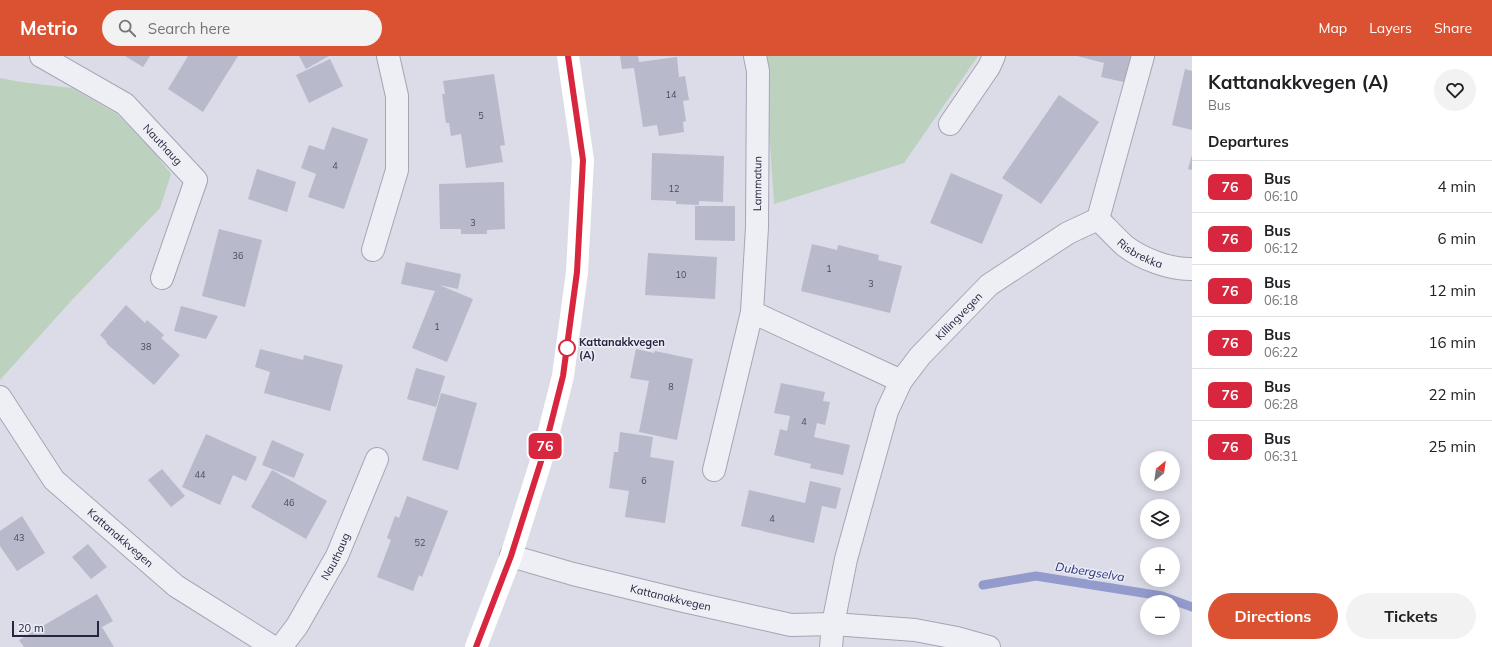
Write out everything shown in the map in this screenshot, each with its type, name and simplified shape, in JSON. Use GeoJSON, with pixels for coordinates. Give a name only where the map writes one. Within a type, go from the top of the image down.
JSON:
{"type":"FeatureCollection","features":[{"type":"Feature","properties":{"kind":"main road"},"geometry":{"type":"LineString","coordinates":[[476,647],[511,556],[543,455],[563,376],[577,272],[583,160],[568,56]]}},
{"type":"Feature","properties":{"kind":"street","name":"Nauthaug"},"geometry":{"type":"LineString","coordinates":[[41,56],[125,104],[196,180],[162,278]]}},
{"type":"Feature","properties":{"kind":"street"},"geometry":{"type":"LineString","coordinates":[[373,250],[397,170],[397,96],[388,56]]}},
{"type":"Feature","properties":{"kind":"street","name":"Lammatun"},"geometry":{"type":"LineString","coordinates":[[714,470],[752,312],[757,227],[758,71],[755,56]]}},
{"type":"Feature","properties":{"kind":"street"},"geometry":{"type":"LineString","coordinates":[[950,124],[989,67],[994,56]]}},
{"type":"Feature","properties":{"kind":"street"},"geometry":{"type":"LineString","coordinates":[[1098,219],[1143,56]]}},
{"type":"Feature","properties":{"kind":"street","name":"Risbrekka"},"geometry":{"type":"LineString","coordinates":[[1098,219],[1126,246],[1154,262],[1180,270],[1192,269]]}},
{"type":"Feature","properties":{"kind":"street","name":"Killingvegen"},"geometry":{"type":"LineString","coordinates":[[833,624],[846,559],[887,411],[901,381],[920,356],[989,285],[1068,233],[1098,219]]}},
{"type":"Feature","properties":{"kind":"street"},"geometry":{"type":"LineString","coordinates":[[752,312],[901,381]]}},
{"type":"Feature","properties":{"kind":"street","name":"Kattanakkvegen"},"geometry":{"type":"LineString","coordinates":[[0,397],[54,480],[176,586],[273,647]]}},
{"type":"Feature","properties":{"kind":"street","name":"Nauthaug"},"geometry":{"type":"LineString","coordinates":[[282,647],[297,626],[337,556],[377,459]]}},
{"type":"Feature","properties":{"kind":"street","name":"Kattanakkvegen"},"geometry":{"type":"LineString","coordinates":[[511,556],[580,576],[791,626],[833,624],[915,630],[957,638],[989,647]]}},
{"type":"Feature","properties":{"kind":"street"},"geometry":{"type":"LineString","coordinates":[[831,647],[833,624]]}},
{"type":"Feature","properties":{"kind":"green space"},"geometry":{"type":"Polygon","coordinates":[[[764,56],[978,56],[904,163],[774,204],[764,56]]]}},
{"type":"Feature","properties":{"kind":"green space"},"geometry":{"type":"Polygon","coordinates":[[[0,78],[72,88],[117,114],[153,151],[171,174],[160,208],[71,301],[0,380],[0,78]]]}},
{"type":"Feature","properties":{"kind":"building"},"geometry":{"type":"Polygon","coordinates":[[[125,56],[150,56],[143,67],[125,56]]]}},
{"type":"Feature","properties":{"kind":"building"},"geometry":{"type":"Polygon","coordinates":[[[188,56],[238,56],[203,112],[168,89],[188,56]]]}},
{"type":"Feature","properties":{"kind":"building"},"geometry":{"type":"Polygon","coordinates":[[[299,56],[329,56],[306,69],[299,56]]]}},
{"type":"Feature","properties":{"kind":"building"},"geometry":{"type":"Polygon","coordinates":[[[620,56],[638,56],[639,62],[677,57],[679,77],[685,76],[689,100],[683,101],[686,121],[683,122],[684,132],[659,136],[657,125],[643,127],[634,68],[622,69],[620,56]]]}},
{"type":"Feature","properties":{"kind":"building"},"geometry":{"type":"Polygon","coordinates":[[[1077,56],[1134,56],[1128,83],[1101,77],[1104,63],[1077,56]]]}},
{"type":"Feature","properties":{"kind":"building"},"geometry":{"type":"Polygon","coordinates":[[[330,59],[343,86],[309,103],[296,75],[330,59]]]}},
{"type":"Feature","properties":{"kind":"building"},"geometry":{"type":"Polygon","coordinates":[[[1185,69],[1192,71],[1192,130],[1172,125],[1185,69]]]}},
{"type":"Feature","properties":{"kind":"building"},"geometry":{"type":"Polygon","coordinates":[[[494,74],[505,145],[500,146],[503,162],[466,168],[461,134],[451,136],[449,123],[446,123],[442,94],[445,94],[443,81],[494,74]]]}},
{"type":"Feature","properties":{"kind":"building"},"geometry":{"type":"Polygon","coordinates":[[[1059,95],[1099,122],[1041,204],[1002,178],[1059,95]]]}},
{"type":"Feature","properties":{"kind":"building"},"geometry":{"type":"Polygon","coordinates":[[[332,127],[368,139],[344,209],[308,197],[316,174],[301,168],[309,145],[324,150],[332,127]]]}},
{"type":"Feature","properties":{"kind":"building"},"geometry":{"type":"Polygon","coordinates":[[[652,153],[724,156],[723,202],[699,201],[699,205],[676,204],[676,201],[651,200],[652,153]]]}},
{"type":"Feature","properties":{"kind":"building"},"geometry":{"type":"Polygon","coordinates":[[[1192,155],[1192,170],[1188,169],[1192,155]]]}},
{"type":"Feature","properties":{"kind":"building"},"geometry":{"type":"Polygon","coordinates":[[[257,169],[296,182],[287,212],[248,199],[257,169]]]}},
{"type":"Feature","properties":{"kind":"building"},"geometry":{"type":"Polygon","coordinates":[[[951,173],[1003,195],[982,244],[930,223],[951,173]]]}},
{"type":"Feature","properties":{"kind":"building"},"geometry":{"type":"Polygon","coordinates":[[[504,182],[505,229],[487,230],[487,234],[461,234],[461,229],[440,229],[439,184],[504,182]]]}},
{"type":"Feature","properties":{"kind":"building"},"geometry":{"type":"Polygon","coordinates":[[[695,206],[735,206],[735,241],[695,240],[695,206]]]}},
{"type":"Feature","properties":{"kind":"building"},"geometry":{"type":"Polygon","coordinates":[[[219,229],[262,240],[245,307],[202,296],[219,229]]]}},
{"type":"Feature","properties":{"kind":"building"},"geometry":{"type":"Polygon","coordinates":[[[812,244],[837,250],[838,245],[879,255],[878,260],[902,266],[890,313],[801,291],[812,244]]]}},
{"type":"Feature","properties":{"kind":"building"},"geometry":{"type":"Polygon","coordinates":[[[648,253],[717,257],[715,299],[645,295],[648,253]]]}},
{"type":"Feature","properties":{"kind":"building"},"geometry":{"type":"Polygon","coordinates":[[[406,262],[461,274],[458,289],[439,285],[473,299],[447,362],[412,348],[435,291],[401,284],[406,262]]]}},
{"type":"Feature","properties":{"kind":"building"},"geometry":{"type":"Polygon","coordinates":[[[126,305],[145,323],[147,320],[164,335],[161,338],[180,355],[154,385],[106,343],[107,342],[100,335],[126,305]]]}},
{"type":"Feature","properties":{"kind":"building"},"geometry":{"type":"Polygon","coordinates":[[[181,306],[218,316],[206,339],[174,331],[181,306]]]}},
{"type":"Feature","properties":{"kind":"building"},"geometry":{"type":"Polygon","coordinates":[[[260,349],[303,360],[304,355],[343,365],[330,411],[264,393],[270,372],[255,367],[260,349]]]}},
{"type":"Feature","properties":{"kind":"building"},"geometry":{"type":"Polygon","coordinates":[[[636,349],[654,353],[655,351],[693,359],[677,440],[639,432],[649,381],[630,378],[636,349]]]}},
{"type":"Feature","properties":{"kind":"building"},"geometry":{"type":"Polygon","coordinates":[[[416,368],[445,376],[436,407],[407,399],[416,368]]]}},
{"type":"Feature","properties":{"kind":"building"},"geometry":{"type":"Polygon","coordinates":[[[781,383],[825,392],[823,401],[830,402],[825,425],[817,423],[814,437],[850,445],[843,475],[810,468],[811,464],[774,455],[780,429],[787,431],[790,416],[774,413],[781,383]]]}},
{"type":"Feature","properties":{"kind":"building"},"geometry":{"type":"Polygon","coordinates":[[[441,393],[477,403],[458,470],[422,460],[441,393]]]}},
{"type":"Feature","properties":{"kind":"building"},"geometry":{"type":"Polygon","coordinates":[[[620,432],[653,437],[650,457],[674,461],[665,523],[625,517],[629,491],[609,488],[614,452],[618,452],[620,432]]]}},
{"type":"Feature","properties":{"kind":"building"},"geometry":{"type":"Polygon","coordinates":[[[206,434],[257,457],[246,481],[233,475],[220,505],[182,487],[206,434]]]}},
{"type":"Feature","properties":{"kind":"building"},"geometry":{"type":"Polygon","coordinates":[[[272,440],[304,454],[294,478],[262,465],[272,440]]]}},
{"type":"Feature","properties":{"kind":"building"},"geometry":{"type":"Polygon","coordinates":[[[162,469],[185,496],[171,507],[148,480],[162,469]]]}},
{"type":"Feature","properties":{"kind":"building"},"geometry":{"type":"Polygon","coordinates":[[[272,470],[327,501],[306,539],[251,507],[272,470]]]}},
{"type":"Feature","properties":{"kind":"building"},"geometry":{"type":"Polygon","coordinates":[[[810,481],[841,488],[836,509],[822,506],[814,543],[741,526],[749,490],[805,503],[810,481]]]}},
{"type":"Feature","properties":{"kind":"building"},"geometry":{"type":"Polygon","coordinates":[[[407,496],[448,511],[422,577],[419,575],[413,591],[377,577],[391,540],[387,538],[395,516],[399,518],[407,496]]]}},
{"type":"Feature","properties":{"kind":"building"},"geometry":{"type":"Polygon","coordinates":[[[22,516],[45,553],[17,571],[0,546],[0,531],[22,516]]]}},
{"type":"Feature","properties":{"kind":"building"},"geometry":{"type":"Polygon","coordinates":[[[88,544],[107,567],[91,579],[72,557],[88,544]]]}},
{"type":"Feature","properties":{"kind":"building"},"geometry":{"type":"Polygon","coordinates":[[[97,594],[113,621],[102,627],[114,647],[24,647],[19,640],[97,594]]]}},
{"type":"Feature","properties":{"kind":"waterway","name":"Dubergselva"},"geometry":{"type":"LineString","coordinates":[[983,585],[1036,576],[1162,596],[1192,607]]}},
{"type":"Feature","properties":{"kind":"bus line","name":"76"},"geometry":{"type":"LineString","coordinates":[[476,647],[511,556],[543,455],[563,376],[577,272],[583,160],[568,56]]}},
{"type":"Feature","properties":{"kind":"place","name":"Kattanakkvegen (A)"},"geometry":{"type":"Point","coordinates":[567,348]}}]}
